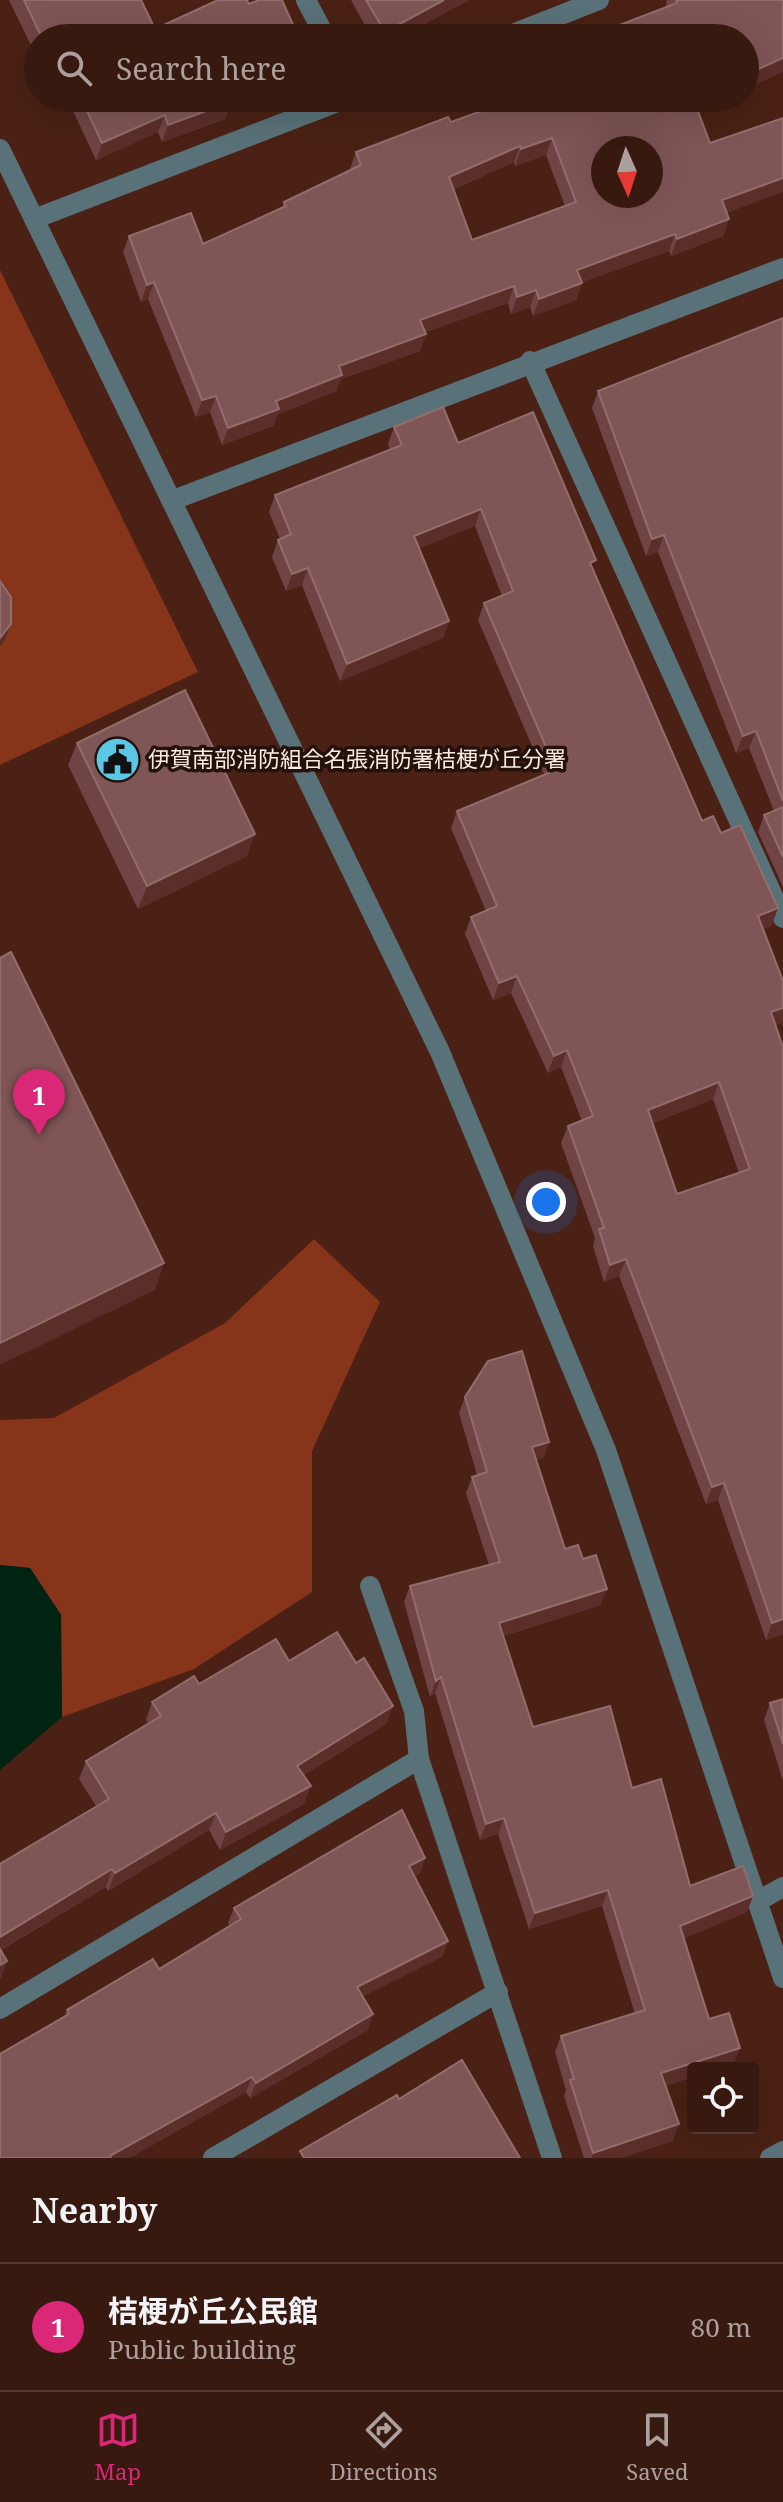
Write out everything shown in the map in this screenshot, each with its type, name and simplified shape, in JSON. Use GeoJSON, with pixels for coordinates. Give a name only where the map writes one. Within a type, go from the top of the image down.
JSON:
{"type":"FeatureCollection","features":[{"type":"Feature","properties":{"kind":"street"},"geometry":{"type":"LineString","coordinates":[[306,0],[319,24]]}},
{"type":"Feature","properties":{"kind":"street"},"geometry":{"type":"LineString","coordinates":[[538,24],[599,0]]}},
{"type":"Feature","properties":{"kind":"street"},"geometry":{"type":"LineString","coordinates":[[34,219],[312,112]]}},
{"type":"Feature","properties":{"kind":"street"},"geometry":{"type":"LineString","coordinates":[[0,149],[440,1052],[606,1450],[783,1978]]}},
{"type":"Feature","properties":{"kind":"street"},"geometry":{"type":"LineString","coordinates":[[173,500],[530,361],[783,268]]}},
{"type":"Feature","properties":{"kind":"street"},"geometry":{"type":"LineString","coordinates":[[530,361],[783,918]]}},
{"type":"Feature","properties":{"kind":"street"},"geometry":{"type":"LineString","coordinates":[[370,1586],[414,1711],[419,1759],[552,2158]]}},
{"type":"Feature","properties":{"kind":"street"},"geometry":{"type":"LineString","coordinates":[[0,2009],[419,1759]]}},
{"type":"Feature","properties":{"kind":"street"},"geometry":{"type":"LineString","coordinates":[[758,1901],[783,1887]]}},
{"type":"Feature","properties":{"kind":"street"},"geometry":{"type":"LineString","coordinates":[[213,2158],[498,1992]]}},
{"type":"Feature","properties":{"kind":"street"},"geometry":{"type":"LineString","coordinates":[[770,2158],[783,2151]]}},
{"type":"Feature","properties":{"kind":"shaded area"},"geometry":{"type":"Polygon","coordinates":[[[0,270],[198,672],[0,765],[0,270]]]}},
{"type":"Feature","properties":{"kind":"shaded area"},"geometry":{"type":"Polygon","coordinates":[[[314,1239],[380,1302],[312,1451],[312,1592],[194,1669],[62,1717],[61,1615],[30,1568],[0,1565],[0,1420],[54,1418],[225,1323],[314,1239]]]}},
{"type":"Feature","properties":{"kind":"shaded area"},"geometry":{"type":"Polygon","coordinates":[[[0,1565],[30,1568],[61,1615],[62,1717],[0,1770],[0,1565]]]}},
{"type":"Feature","properties":{"kind":"building"},"geometry":{"type":"Polygon","coordinates":[[[24,0],[141,0],[153,24],[35,24],[24,0]]]}},
{"type":"Feature","properties":{"kind":"building"},"geometry":{"type":"Polygon","coordinates":[[[218,0],[247,0],[249,4],[259,0],[282,0],[293,24],[166,24],[218,0]]]}},
{"type":"Feature","properties":{"kind":"building"},"geometry":{"type":"Polygon","coordinates":[[[366,0],[444,0],[400,24],[380,24],[366,0]]]}},
{"type":"Feature","properties":{"kind":"building"},"geometry":{"type":"Polygon","coordinates":[[[676,0],[783,0],[783,58],[759,69],[759,24],[622,24],[677,3],[676,0]]]}},
{"type":"Feature","properties":{"kind":"building"},"geometry":{"type":"Polygon","coordinates":[[[88,112],[204,112],[168,125],[165,115],[102,143],[88,112]]]}},
{"type":"Feature","properties":{"kind":"building"},"geometry":{"type":"Polygon","coordinates":[[[479,112],[698,112],[710,143],[783,118],[783,178],[722,200],[729,219],[677,239],[675,234],[577,270],[582,283],[539,299],[536,290],[517,297],[514,286],[420,320],[426,334],[339,366],[342,375],[276,401],[279,409],[228,428],[216,396],[202,400],[154,282],[147,285],[129,236],[191,213],[203,244],[286,206],[284,202],[361,165],[356,152],[448,117],[451,122],[479,112]],[[552,138],[521,149],[520,146],[449,177],[472,240],[576,202],[552,138]]]}},
{"type":"Feature","properties":{"kind":"building"},"geometry":{"type":"Polygon","coordinates":[[[783,318],[783,801],[756,731],[743,736],[664,535],[652,539],[598,391],[783,318]]]}},
{"type":"Feature","properties":{"kind":"building"},"geometry":{"type":"Polygon","coordinates":[[[443,407],[458,443],[533,412],[596,560],[590,563],[702,821],[713,816],[721,833],[740,825],[778,908],[758,916],[783,981],[783,1008],[771,1012],[783,1047],[783,1619],[772,1623],[724,1483],[712,1487],[626,1259],[610,1265],[599,1229],[604,1228],[568,1126],[593,1116],[567,1050],[554,1056],[517,976],[499,983],[471,917],[497,906],[457,811],[556,770],[484,603],[513,591],[481,509],[414,536],[449,621],[347,664],[308,568],[292,574],[278,540],[291,534],[275,495],[402,445],[394,427],[443,407]],[[719,1082],[648,1110],[677,1194],[750,1169],[719,1082]]]}},
{"type":"Feature","properties":{"kind":"building"},"geometry":{"type":"Polygon","coordinates":[[[0,581],[11,597],[11,624],[0,638],[0,581]]]}},
{"type":"Feature","properties":{"kind":"building"},"geometry":{"type":"Polygon","coordinates":[[[185,690],[255,834],[147,886],[77,743],[185,690]]]}},
{"type":"Feature","properties":{"kind":"building"},"geometry":{"type":"Polygon","coordinates":[[[783,807],[783,857],[764,815],[783,807]]]}},
{"type":"Feature","properties":{"kind":"building"},"geometry":{"type":"Polygon","coordinates":[[[11,952],[164,1263],[0,1343],[0,958],[11,952]]]}},
{"type":"Feature","properties":{"kind":"building"},"geometry":{"type":"Polygon","coordinates":[[[522,1351],[549,1442],[532,1447],[565,1549],[578,1545],[583,1559],[596,1555],[607,1589],[499,1623],[533,1727],[610,1706],[632,1788],[661,1779],[690,1886],[743,1866],[753,1896],[680,1926],[709,2019],[729,2013],[740,2048],[687,2062],[687,2065],[661,2073],[679,2124],[593,2153],[570,2080],[574,2079],[561,2036],[645,2010],[608,1890],[535,1913],[504,1818],[486,1824],[441,1677],[436,1681],[410,1586],[500,1562],[472,1477],[487,1472],[465,1397],[488,1361],[522,1351]]]}},
{"type":"Feature","properties":{"kind":"building"},"geometry":{"type":"Polygon","coordinates":[[[337,1632],[356,1663],[364,1658],[393,1706],[297,1766],[311,1786],[226,1832],[216,1813],[115,1873],[112,1869],[0,1937],[0,1864],[109,1799],[86,1761],[161,1716],[152,1702],[194,1676],[199,1684],[276,1639],[289,1661],[337,1632]]]}},
{"type":"Feature","properties":{"kind":"building"},"geometry":{"type":"Polygon","coordinates":[[[783,1699],[783,1744],[770,1703],[783,1699]]]}},
{"type":"Feature","properties":{"kind":"building"},"geometry":{"type":"Polygon","coordinates":[[[402,1810],[425,1858],[409,1866],[448,1941],[357,1987],[373,2014],[256,2083],[252,2077],[111,2158],[0,2158],[0,2054],[69,2014],[67,2010],[153,1959],[159,1969],[241,1919],[234,1908],[402,1810]]]}},
{"type":"Feature","properties":{"kind":"building"},"geometry":{"type":"Polygon","coordinates":[[[0,1949],[7,1961],[0,1965],[0,1949]]]}},
{"type":"Feature","properties":{"kind":"building"},"geometry":{"type":"Polygon","coordinates":[[[462,2060],[520,2158],[304,2158],[300,2151],[397,2095],[399,2099],[462,2060]]]}},
{"type":"Feature","properties":{"kind":"place","name":"伊賀南部消防組合名張消防署桔梗が丘分署"},"geometry":{"type":"Point","coordinates":[117,759]}},
{"type":"Feature","properties":{"kind":"place","name":"桔梗が丘公民館"},"geometry":{"type":"Point","coordinates":[39,1135]}}]}
